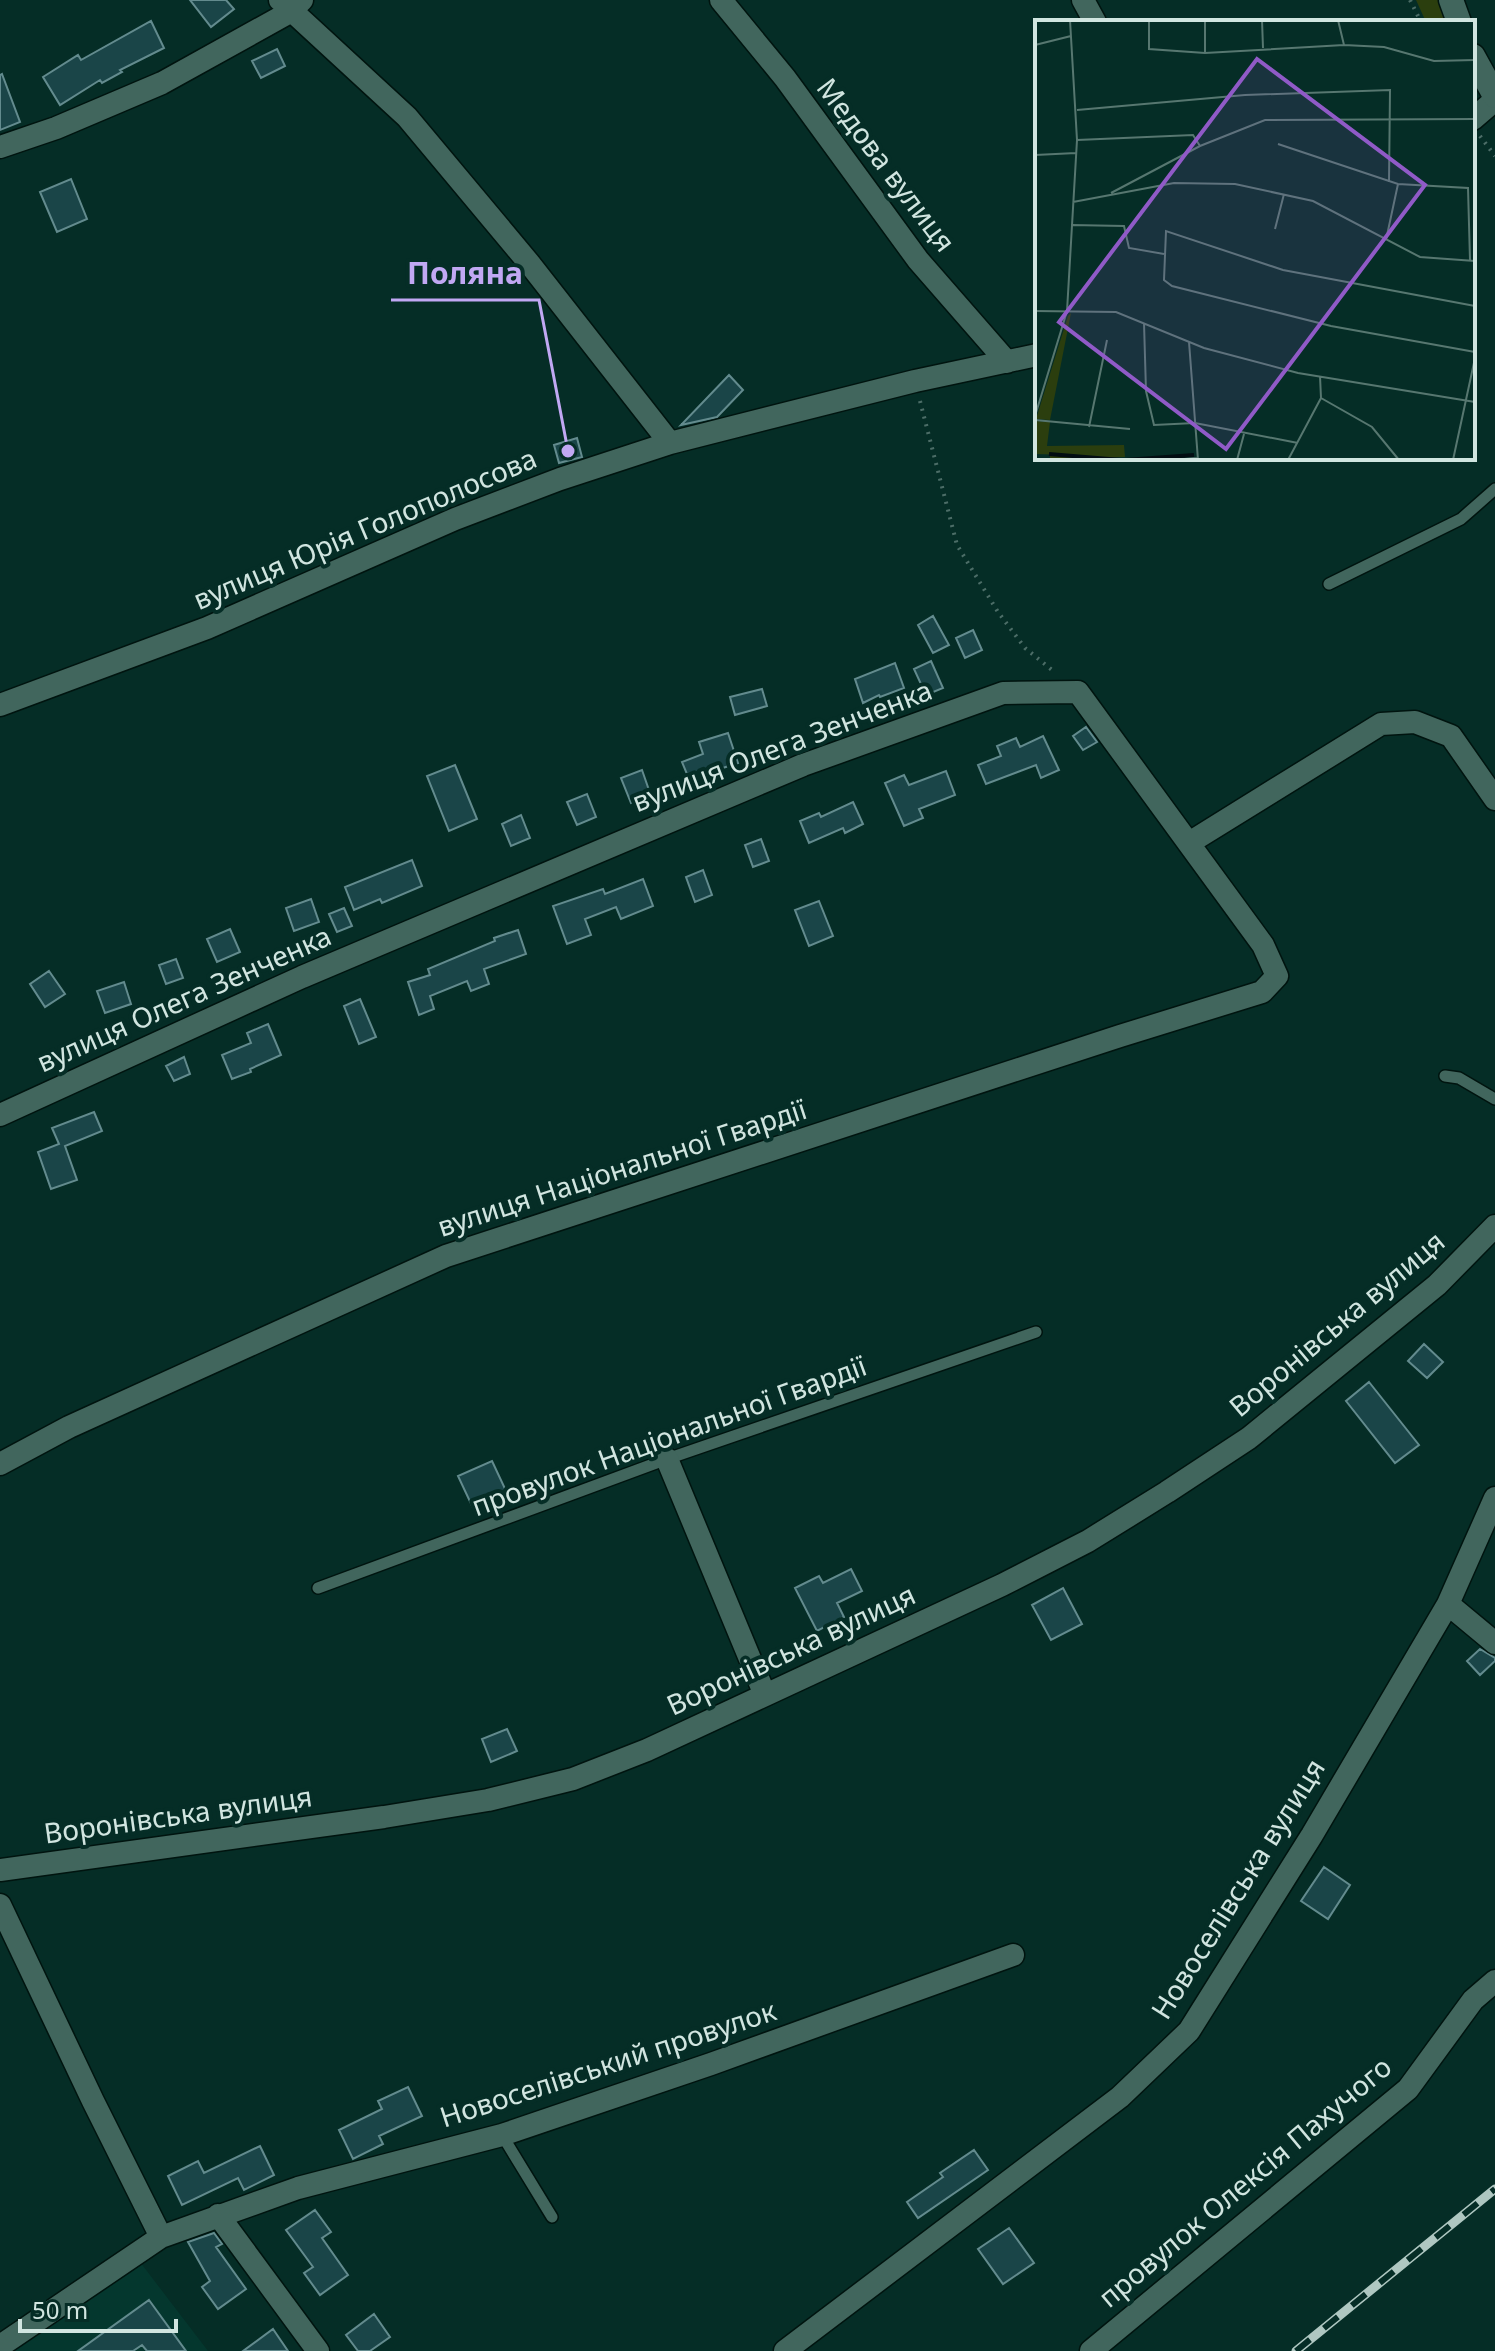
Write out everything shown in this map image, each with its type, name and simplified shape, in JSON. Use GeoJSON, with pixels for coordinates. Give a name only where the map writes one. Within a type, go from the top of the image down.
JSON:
{"type":"FeatureCollection","features":[{"type":"Feature","properties":{"kind":"street","name":"Медова вулиця"},"geometry":{"type":"LineString","coordinates":[[721,0],[785,78],[918,260],[1007,362]]}},
{"type":"Feature","properties":{"kind":"street"},"geometry":{"type":"LineString","coordinates":[[1083,0],[1094,20]]}},
{"type":"Feature","properties":{"kind":"street"},"geometry":{"type":"LineString","coordinates":[[1451,0],[1458,20]]}},
{"type":"Feature","properties":{"kind":"street"},"geometry":{"type":"LineString","coordinates":[[0,147],[56,128],[162,83],[291,4],[407,117],[529,263],[670,443]]}},
{"type":"Feature","properties":{"kind":"street"},"geometry":{"type":"LineString","coordinates":[[1475,60],[1495,98],[1475,117]]}},
{"type":"Feature","properties":{"kind":"street","name":"вулиця Юрія Голополосова"},"geometry":{"type":"LineString","coordinates":[[0,705],[207,628],[455,519],[560,479],[670,443],[915,381],[1035,355]]}},
{"type":"Feature","properties":{"kind":"street"},"geometry":{"type":"LineString","coordinates":[[1078,692],[1189,843],[1381,724],[1415,722],[1451,736],[1495,799]]}},
{"type":"Feature","properties":{"kind":"street","name":"вулиця Олега Зенченка"},"geometry":{"type":"LineString","coordinates":[[0,1115],[302,977],[803,765],[1003,693],[1078,692]]}},
{"type":"Feature","properties":{"kind":"street","name":"вулиця Національної Гвардії"},"geometry":{"type":"LineString","coordinates":[[0,1464],[69,1427],[446,1256],[1262,992],[1277,976],[1263,945],[1189,843]]}},
{"type":"Feature","properties":{"kind":"street","name":"Воронівська вулиця"},"geometry":{"type":"LineString","coordinates":[[0,1870],[488,1800],[573,1779],[647,1750],[1002,1585],[1088,1541],[1249,1438],[1437,1285],[1495,1226]]}},
{"type":"Feature","properties":{"kind":"street"},"geometry":{"type":"LineString","coordinates":[[667,1459],[765,1695]]}},
{"type":"Feature","properties":{"kind":"street","name":"Новоселівська вулиця"},"geometry":{"type":"LineString","coordinates":[[785,2351],[1120,2097],[1189,2031],[1312,1835],[1448,1604],[1495,1498]]}},
{"type":"Feature","properties":{"kind":"street"},"geometry":{"type":"LineString","coordinates":[[1448,1604],[1495,1643]]}},
{"type":"Feature","properties":{"kind":"street"},"geometry":{"type":"LineString","coordinates":[[0,1905],[161,2237]]}},
{"type":"Feature","properties":{"kind":"street","name":"Новоселівський провулок"},"geometry":{"type":"LineString","coordinates":[[0,2346],[161,2237],[298,2188],[502,2135],[711,2064],[1013,1955]]}},
{"type":"Feature","properties":{"kind":"street","name":"провулок Олексія Пахучого"},"geometry":{"type":"LineString","coordinates":[[1091,2351],[1408,2089],[1473,2000],[1495,1981]]}},
{"type":"Feature","properties":{"kind":"street"},"geometry":{"type":"LineString","coordinates":[[218,2215],[318,2351]]}},
{"type":"Feature","properties":{"kind":"lane"},"geometry":{"type":"LineString","coordinates":[[1329,584],[1461,519],[1495,489]]}},
{"type":"Feature","properties":{"kind":"lane"},"geometry":{"type":"LineString","coordinates":[[1445,1076],[1459,1078],[1495,1099]]}},
{"type":"Feature","properties":{"kind":"lane","name":"провулок Національної Гвардії"},"geometry":{"type":"LineString","coordinates":[[318,1588],[667,1459],[1036,1332]]}},
{"type":"Feature","properties":{"kind":"lane"},"geometry":{"type":"LineString","coordinates":[[502,2135],[552,2217]]}},
{"type":"Feature","properties":{"kind":"path"},"geometry":{"type":"LineString","coordinates":[[1410,0],[1420,20]]}},
{"type":"Feature","properties":{"kind":"path"},"geometry":{"type":"LineString","coordinates":[[1475,130],[1495,156]]}},
{"type":"Feature","properties":{"kind":"path"},"geometry":{"type":"LineString","coordinates":[[915,381],[957,545],[998,612],[1025,648],[1078,692]]}},
{"type":"Feature","properties":{"kind":"shaded area"},"geometry":{"type":"Polygon","coordinates":[[[1416,0],[1443,0],[1450,20],[1425,20],[1416,0]]]}},
{"type":"Feature","properties":{"kind":"shaded area"},"geometry":{"type":"Polygon","coordinates":[[[140,2262],[208,2351],[8,2351],[140,2262]]]}},
{"type":"Feature","properties":{"kind":"building"},"geometry":{"type":"Polygon","coordinates":[[[190,0],[226,0],[234,9],[211,27],[190,0]]]}},
{"type":"Feature","properties":{"kind":"building"},"geometry":{"type":"Polygon","coordinates":[[[151,21],[164,48],[120,70],[122,72],[102,83],[100,80],[60,105],[43,77],[78,55],[81,60],[151,21]]]}},
{"type":"Feature","properties":{"kind":"building"},"geometry":{"type":"Polygon","coordinates":[[[277,49],[285,66],[261,78],[252,61],[277,49]]]}},
{"type":"Feature","properties":{"kind":"building"},"geometry":{"type":"Polygon","coordinates":[[[0,75],[20,122],[0,130],[0,75]]]}},
{"type":"Feature","properties":{"kind":"building"},"geometry":{"type":"Polygon","coordinates":[[[71,179],[87,219],[57,232],[40,192],[71,179]]]}},
{"type":"Feature","properties":{"kind":"building"},"geometry":{"type":"Polygon","coordinates":[[[729,375],[743,390],[717,417],[681,425],[729,375]]]}},
{"type":"Feature","properties":{"kind":"building"},"geometry":{"type":"Polygon","coordinates":[[[577,438],[582,457],[559,463],[554,445],[577,438]]]}},
{"type":"Feature","properties":{"kind":"building"},"geometry":{"type":"Polygon","coordinates":[[[933,616],[949,645],[933,653],[918,625],[933,616]]]}},
{"type":"Feature","properties":{"kind":"building"},"geometry":{"type":"Polygon","coordinates":[[[973,630],[982,650],[965,658],[956,638],[973,630]]]}},
{"type":"Feature","properties":{"kind":"building"},"geometry":{"type":"Polygon","coordinates":[[[931,661],[943,688],[926,695],[914,669],[931,661]]]}},
{"type":"Feature","properties":{"kind":"building"},"geometry":{"type":"Polygon","coordinates":[[[895,663],[904,688],[863,703],[855,679],[895,663]]]}},
{"type":"Feature","properties":{"kind":"building"},"geometry":{"type":"Polygon","coordinates":[[[762,689],[767,706],[735,715],[730,697],[762,689]]]}},
{"type":"Feature","properties":{"kind":"building"},"geometry":{"type":"Polygon","coordinates":[[[1086,727],[1097,742],[1083,750],[1073,736],[1086,727]]]}},
{"type":"Feature","properties":{"kind":"building"},"geometry":{"type":"Polygon","coordinates":[[[728,733],[738,763],[689,779],[682,762],[703,754],[699,742],[728,733]]]}},
{"type":"Feature","properties":{"kind":"building"},"geometry":{"type":"Polygon","coordinates":[[[1043,736],[1059,770],[1041,778],[1036,765],[986,784],[978,765],[1001,756],[997,746],[1016,738],[1020,747],[1043,736]]]}},
{"type":"Feature","properties":{"kind":"building"},"geometry":{"type":"Polygon","coordinates":[[[455,765],[477,819],[449,831],[427,776],[455,765]]]}},
{"type":"Feature","properties":{"kind":"building"},"geometry":{"type":"Polygon","coordinates":[[[642,770],[651,796],[631,803],[621,778],[642,770]]]}},
{"type":"Feature","properties":{"kind":"building"},"geometry":{"type":"Polygon","coordinates":[[[946,771],[955,795],[919,809],[923,818],[904,826],[885,783],[904,775],[909,785],[946,771]]]}},
{"type":"Feature","properties":{"kind":"building"},"geometry":{"type":"Polygon","coordinates":[[[587,794],[596,817],[577,825],[567,802],[587,794]]]}},
{"type":"Feature","properties":{"kind":"building"},"geometry":{"type":"Polygon","coordinates":[[[853,802],[863,824],[845,833],[843,828],[809,843],[800,821],[819,813],[821,817],[853,802]]]}},
{"type":"Feature","properties":{"kind":"building"},"geometry":{"type":"Polygon","coordinates":[[[521,815],[530,838],[511,846],[502,824],[521,815]]]}},
{"type":"Feature","properties":{"kind":"building"},"geometry":{"type":"Polygon","coordinates":[[[761,839],[769,861],[753,867],[745,845],[761,839]]]}},
{"type":"Feature","properties":{"kind":"building"},"geometry":{"type":"Polygon","coordinates":[[[412,860],[422,886],[382,903],[380,899],[354,910],[345,887],[412,860]]]}},
{"type":"Feature","properties":{"kind":"building"},"geometry":{"type":"Polygon","coordinates":[[[703,870],[712,895],[695,902],[686,877],[703,870]]]}},
{"type":"Feature","properties":{"kind":"building"},"geometry":{"type":"Polygon","coordinates":[[[643,879],[653,906],[621,919],[616,907],[585,919],[591,935],[567,944],[553,906],[603,889],[605,894],[643,879]]]}},
{"type":"Feature","properties":{"kind":"building"},"geometry":{"type":"Polygon","coordinates":[[[311,899],[319,922],[294,931],[286,908],[311,899]]]}},
{"type":"Feature","properties":{"kind":"building"},"geometry":{"type":"Polygon","coordinates":[[[819,901],[833,936],[809,946],[795,910],[819,901]]]}},
{"type":"Feature","properties":{"kind":"building"},"geometry":{"type":"Polygon","coordinates":[[[344,908],[352,926],[337,932],[329,914],[344,908]]]}},
{"type":"Feature","properties":{"kind":"building"},"geometry":{"type":"Polygon","coordinates":[[[230,929],[240,952],[217,962],[207,939],[230,929]]]}},
{"type":"Feature","properties":{"kind":"building"},"geometry":{"type":"Polygon","coordinates":[[[518,930],[526,954],[484,969],[489,984],[471,991],[467,981],[430,996],[434,1009],[419,1015],[408,982],[430,975],[428,969],[518,930]]]}},
{"type":"Feature","properties":{"kind":"building"},"geometry":{"type":"Polygon","coordinates":[[[176,959],[183,978],[166,984],[159,965],[176,959]]]}},
{"type":"Feature","properties":{"kind":"building"},"geometry":{"type":"Polygon","coordinates":[[[49,971],[65,994],[45,1007],[30,984],[49,971]]]}},
{"type":"Feature","properties":{"kind":"building"},"geometry":{"type":"Polygon","coordinates":[[[124,982],[131,1004],[105,1013],[97,991],[124,982]]]}},
{"type":"Feature","properties":{"kind":"building"},"geometry":{"type":"Polygon","coordinates":[[[360,999],[376,1037],[359,1044],[344,1006],[360,999]]]}},
{"type":"Feature","properties":{"kind":"building"},"geometry":{"type":"Polygon","coordinates":[[[268,1024],[281,1055],[232,1079],[222,1055],[251,1043],[247,1033],[268,1024]]]}},
{"type":"Feature","properties":{"kind":"building"},"geometry":{"type":"Polygon","coordinates":[[[184,1057],[190,1074],[174,1081],[166,1066],[184,1057]]]}},
{"type":"Feature","properties":{"kind":"building"},"geometry":{"type":"Polygon","coordinates":[[[94,1112],[102,1131],[65,1146],[77,1180],[51,1189],[38,1152],[59,1144],[52,1128],[94,1112]]]}},
{"type":"Feature","properties":{"kind":"building"},"geometry":{"type":"Polygon","coordinates":[[[1424,1344],[1443,1362],[1427,1378],[1408,1361],[1424,1344]]]}},
{"type":"Feature","properties":{"kind":"building"},"geometry":{"type":"Polygon","coordinates":[[[1369,1382],[1419,1445],[1395,1463],[1346,1401],[1369,1382]]]}},
{"type":"Feature","properties":{"kind":"building"},"geometry":{"type":"Polygon","coordinates":[[[492,1461],[507,1493],[473,1508],[458,1476],[492,1461]]]}},
{"type":"Feature","properties":{"kind":"building"},"geometry":{"type":"Polygon","coordinates":[[[851,1569],[862,1591],[837,1603],[844,1617],[817,1631],[795,1588],[819,1576],[823,1583],[851,1569]]]}},
{"type":"Feature","properties":{"kind":"building"},"geometry":{"type":"Polygon","coordinates":[[[1063,1588],[1082,1624],[1051,1640],[1032,1605],[1063,1588]]]}},
{"type":"Feature","properties":{"kind":"building"},"geometry":{"type":"Polygon","coordinates":[[[1480,1649],[1495,1661],[1480,1675],[1467,1661],[1480,1649]]]}},
{"type":"Feature","properties":{"kind":"building"},"geometry":{"type":"Polygon","coordinates":[[[507,1729],[517,1751],[491,1762],[482,1739],[507,1729]]]}},
{"type":"Feature","properties":{"kind":"building"},"geometry":{"type":"Polygon","coordinates":[[[1324,1867],[1350,1885],[1328,1919],[1301,1901],[1324,1867]]]}},
{"type":"Feature","properties":{"kind":"building"},"geometry":{"type":"Polygon","coordinates":[[[408,2087],[422,2116],[379,2136],[383,2144],[353,2159],[339,2130],[382,2109],[378,2101],[408,2087]]]}},
{"type":"Feature","properties":{"kind":"building"},"geometry":{"type":"Polygon","coordinates":[[[260,2146],[274,2175],[244,2190],[238,2178],[182,2205],[168,2176],[198,2161],[204,2173],[260,2146]]]}},
{"type":"Feature","properties":{"kind":"building"},"geometry":{"type":"Polygon","coordinates":[[[974,2150],[988,2170],[918,2218],[907,2202],[943,2177],[940,2173],[974,2150]]]}},
{"type":"Feature","properties":{"kind":"building"},"geometry":{"type":"Polygon","coordinates":[[[315,2210],[331,2232],[322,2238],[348,2275],[320,2295],[304,2273],[313,2267],[286,2230],[315,2210]]]}},
{"type":"Feature","properties":{"kind":"building"},"geometry":{"type":"Polygon","coordinates":[[[1009,2228],[1034,2263],[1003,2284],[978,2249],[1009,2228]]]}},
{"type":"Feature","properties":{"kind":"building"},"geometry":{"type":"Polygon","coordinates":[[[214,2233],[222,2244],[216,2247],[246,2289],[218,2309],[202,2287],[210,2281],[188,2242],[214,2233]]]}},
{"type":"Feature","properties":{"kind":"building"},"geometry":{"type":"Polygon","coordinates":[[[149,2300],[186,2351],[147,2351],[142,2345],[133,2351],[78,2351],[149,2300]]]}},
{"type":"Feature","properties":{"kind":"building"},"geometry":{"type":"Polygon","coordinates":[[[374,2314],[390,2337],[370,2351],[358,2351],[346,2335],[374,2314]]]}},
{"type":"Feature","properties":{"kind":"building"},"geometry":{"type":"Polygon","coordinates":[[[273,2329],[288,2351],[243,2351],[273,2329]]]}},
{"type":"Feature","properties":{"kind":"railway"},"geometry":{"type":"LineString","coordinates":[[1296,2351],[1495,2189]]}},
{"type":"Feature","properties":{"kind":"place","name":"Поляна"},"geometry":{"type":"Point","coordinates":[568,451]}}]}
